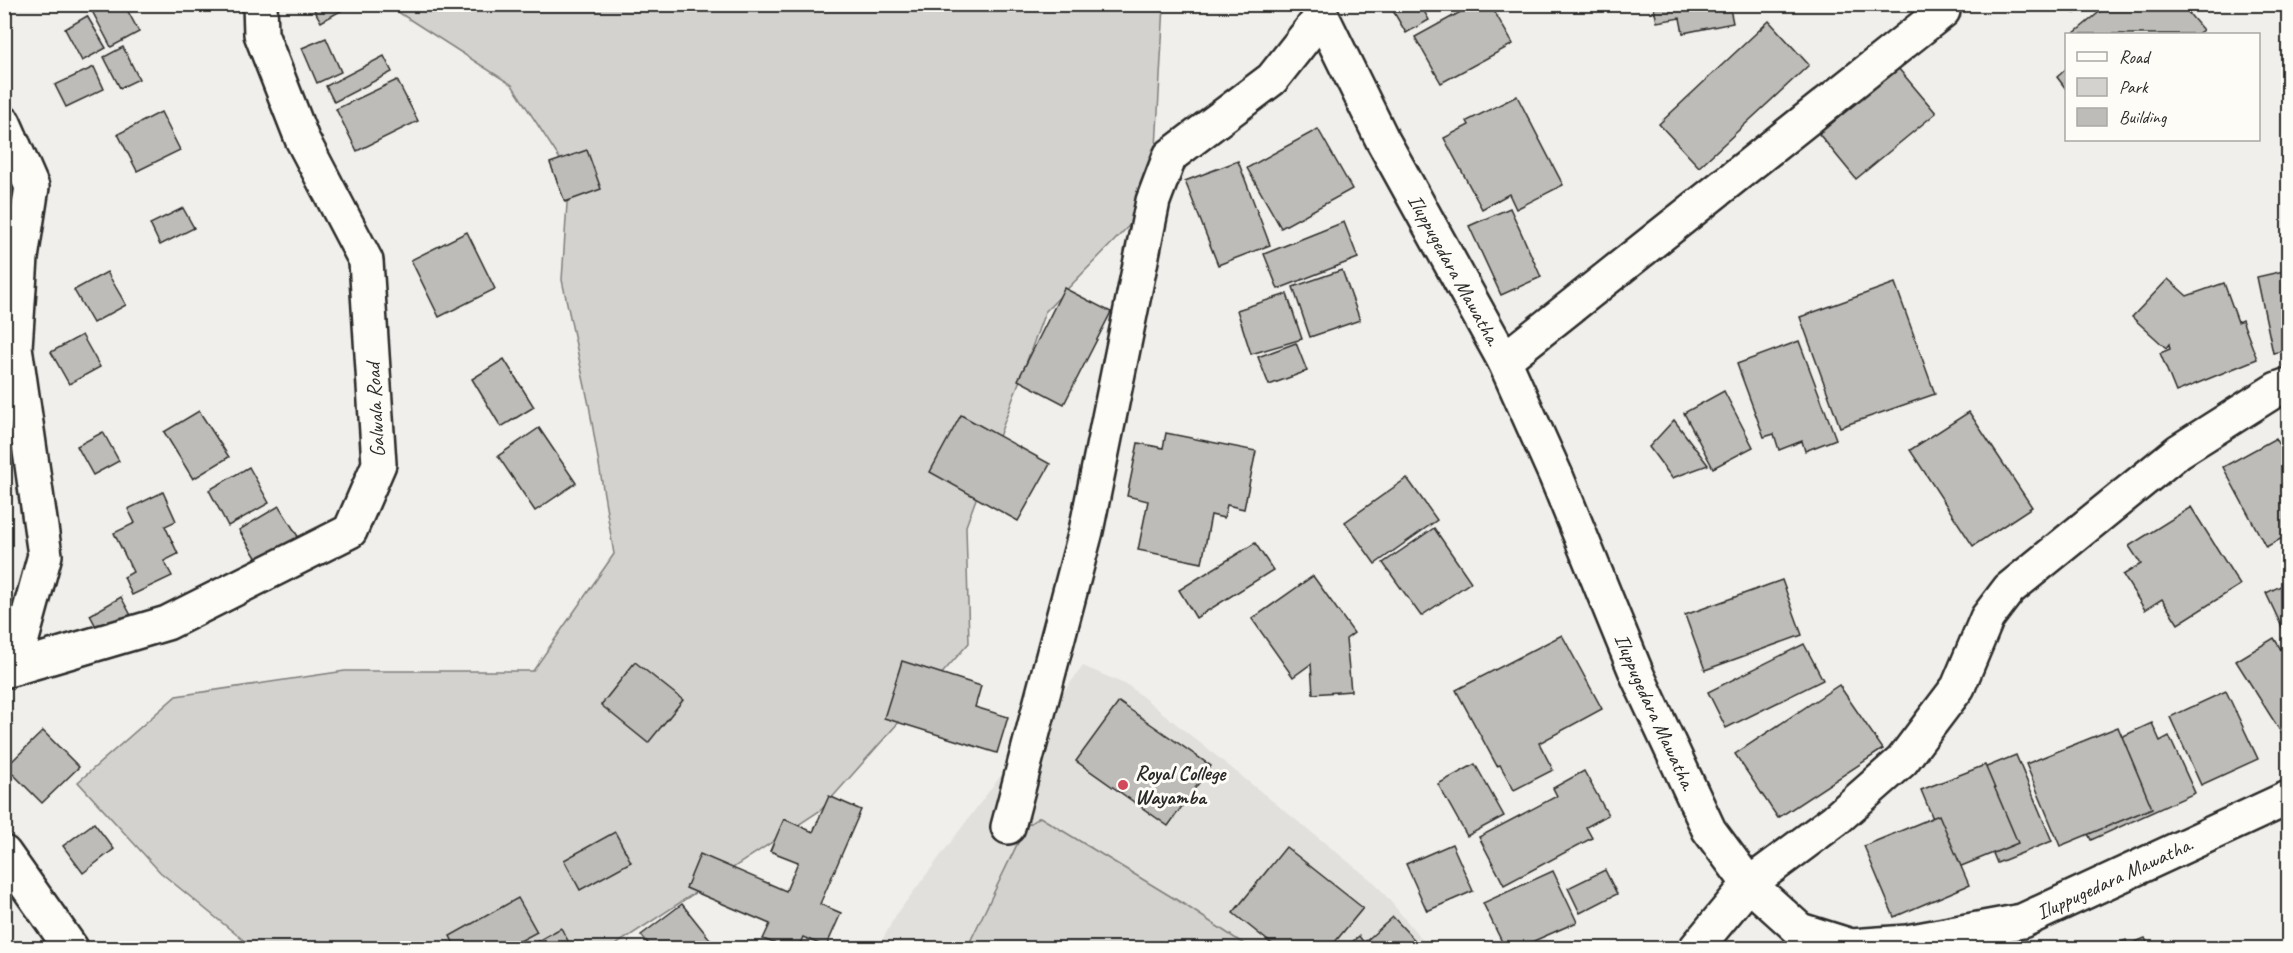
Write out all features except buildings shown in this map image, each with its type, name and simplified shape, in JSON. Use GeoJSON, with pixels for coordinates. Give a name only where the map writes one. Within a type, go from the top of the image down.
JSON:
{"type":"FeatureCollection","features":[{"type":"Feature","properties":{"kind":"street","name":"Galwala Road"},"geometry":{"type":"LineString","coordinates":[[9,670],[166,623],[350,531],[379,465],[366,261],[302,139],[261,34],[260,4]]}},
{"type":"Feature","properties":{"kind":"street"},"geometry":{"type":"LineString","coordinates":[[1008,827],[1086,531],[1153,201],[1170,156],[1272,79],[1318,11]]}},
{"type":"Feature","properties":{"kind":"street","name":"Iluppugedara Mawatha."},"geometry":{"type":"LineString","coordinates":[[1318,11],[1382,139],[1504,360],[1556,476],[1638,677],[1708,830],[1749,884],[1800,930],[1851,946],[1907,942],[2022,921],[2289,798]]}},
{"type":"Feature","properties":{"kind":"street"},"geometry":{"type":"LineString","coordinates":[[1504,360],[1943,11]]}},
{"type":"Feature","properties":{"kind":"street"},"geometry":{"type":"LineString","coordinates":[[4,123],[32,187],[21,258],[15,347],[45,555],[9,670]]}},
{"type":"Feature","properties":{"kind":"street"},"geometry":{"type":"LineString","coordinates":[[1696,948],[1749,884],[1835,820],[1902,761],[1958,687],[1988,618],[2009,589],[2179,451],[2277,389],[2289,385]]}},
{"type":"Feature","properties":{"kind":"street"},"geometry":{"type":"LineString","coordinates":[[4,853],[71,948]]}},
{"type":"Feature","properties":{"kind":"shaded area","name":"Royal College Wayamba"},"geometry":{"type":"Polygon","coordinates":[[[1083,666],[1129,686],[1376,884],[1429,948],[878,948],[896,915],[1083,666]]]}},
{"type":"Feature","properties":{"kind":"shaded area"},"geometry":{"type":"Polygon","coordinates":[[[5,883],[13,897],[12,948],[5,948],[5,883]]]}},
{"type":"Feature","properties":{"kind":"green space"},"geometry":{"type":"Polygon","coordinates":[[[397,5],[1164,5],[1153,201],[1045,312],[966,526],[969,643],[821,810],[611,948],[253,948],[160,872],[78,782],[176,696],[345,671],[533,671],[614,554],[589,405],[562,280],[569,173],[512,85],[398,12],[397,5]]]}},
{"type":"Feature","properties":{"kind":"green space"},"geometry":{"type":"Polygon","coordinates":[[[1040,817],[1185,905],[1250,948],[967,948],[1026,826],[1040,817]]]}},
{"type":"Feature","properties":{"kind":"place","name":"Royal College Wayamba"},"geometry":{"type":"Point","coordinates":[1123,785]}}]}
